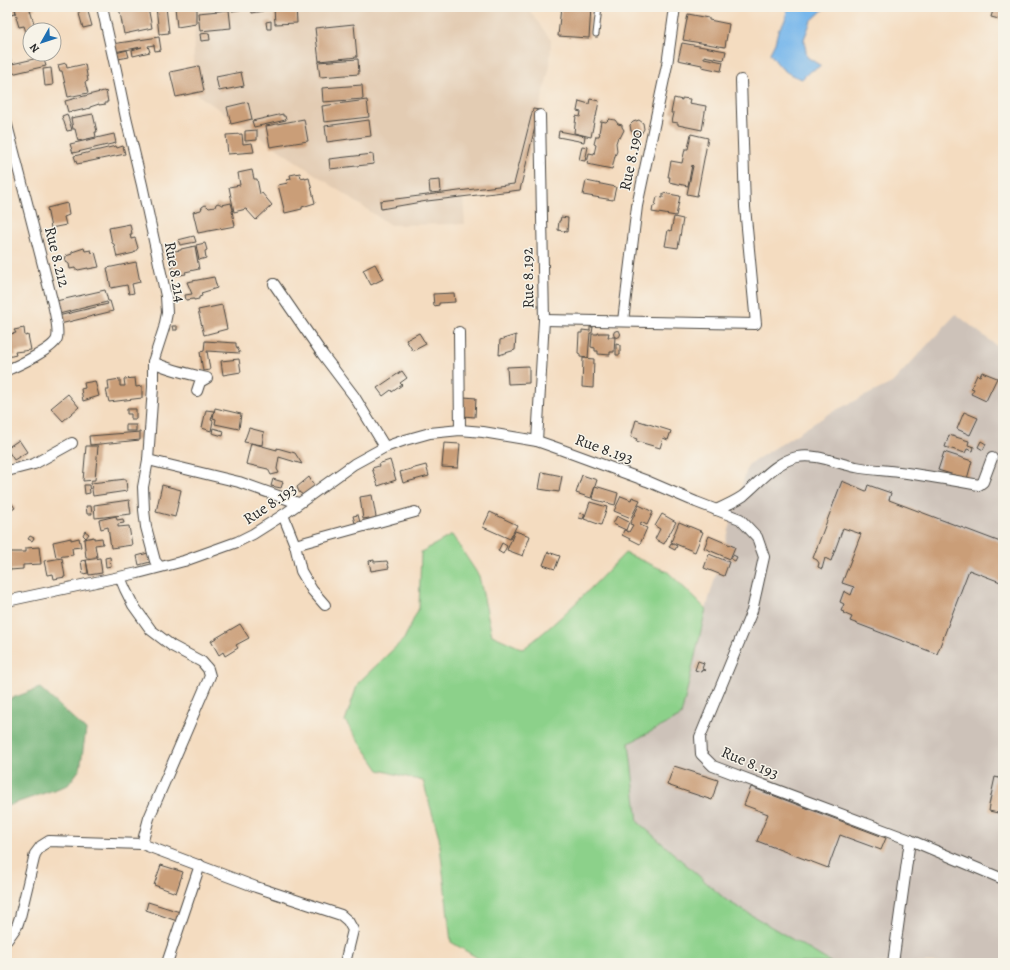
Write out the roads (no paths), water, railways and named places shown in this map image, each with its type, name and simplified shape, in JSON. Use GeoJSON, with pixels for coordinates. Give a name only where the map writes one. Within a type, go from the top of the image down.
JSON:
{"type":"FeatureCollection","features":[{"type":"Feature","properties":{"kind":"street","name":"Rue 8.214"},"geometry":{"type":"LineString","coordinates":[[102,7],[166,296],[167,313],[164,328],[153,362],[153,387],[148,460],[144,487],[146,526],[156,561],[160,567]]}},
{"type":"Feature","properties":{"kind":"street","name":"Rue 8.190"},"geometry":{"type":"LineString","coordinates":[[622,321],[636,206],[667,65],[675,7]]}},
{"type":"Feature","properties":{"kind":"street"},"geometry":{"type":"LineString","coordinates":[[544,320],[756,324],[745,207],[741,80]]}},
{"type":"Feature","properties":{"kind":"street","name":"Rue 8.192"},"geometry":{"type":"LineString","coordinates":[[537,441],[544,320],[540,115]]}},
{"type":"Feature","properties":{"kind":"street","name":"Rue 8.212"},"geometry":{"type":"LineString","coordinates":[[7,125],[53,304],[58,333],[57,340],[50,348],[7,370]]}},
{"type":"Feature","properties":{"kind":"street"},"geometry":{"type":"LineString","coordinates":[[274,284],[323,355],[354,396],[385,447]]}},
{"type":"Feature","properties":{"kind":"street"},"geometry":{"type":"LineString","coordinates":[[459,332],[460,430]]}},
{"type":"Feature","properties":{"kind":"street"},"geometry":{"type":"LineString","coordinates":[[153,362],[178,372],[207,378],[200,382],[197,391]]}},
{"type":"Feature","properties":{"kind":"street","name":"Rue 8.193"},"geometry":{"type":"LineString","coordinates":[[7,601],[160,567],[237,542],[283,515],[354,464],[385,447],[430,434],[460,430],[483,432],[537,441],[647,481],[716,510],[740,518],[757,537],[764,557],[752,611],[700,737],[702,754],[713,766],[910,840],[1003,879]]}},
{"type":"Feature","properties":{"kind":"street"},"geometry":{"type":"LineString","coordinates":[[7,471],[34,464],[72,443]]}},
{"type":"Feature","properties":{"kind":"street"},"geometry":{"type":"LineString","coordinates":[[716,510],[729,505],[754,487],[764,476],[785,462],[797,457],[809,456],[825,458],[858,468],[901,472],[979,485],[983,482],[992,458]]}},
{"type":"Feature","properties":{"kind":"street"},"geometry":{"type":"LineString","coordinates":[[148,460],[239,482],[298,503]]}},
{"type":"Feature","properties":{"kind":"street"},"geometry":{"type":"LineString","coordinates":[[295,545],[415,512]]}},
{"type":"Feature","properties":{"kind":"street"},"geometry":{"type":"LineString","coordinates":[[283,515],[295,545],[301,570],[312,590],[325,605]]}},
{"type":"Feature","properties":{"kind":"street"},"geometry":{"type":"LineString","coordinates":[[120,577],[133,605],[151,630],[172,646],[202,662],[208,669],[210,676],[149,818],[142,844]]}},
{"type":"Feature","properties":{"kind":"street"},"geometry":{"type":"LineString","coordinates":[[893,963],[910,840]]}},
{"type":"Feature","properties":{"kind":"street"},"geometry":{"type":"LineString","coordinates":[[7,940],[17,926],[35,854],[41,846],[49,842],[142,844],[256,887],[341,915],[348,921],[353,930],[345,963]]}},
{"type":"Feature","properties":{"kind":"street"},"geometry":{"type":"LineString","coordinates":[[167,963],[200,865]]}},
{"type":"Feature","properties":{"kind":"lane"},"geometry":{"type":"LineString","coordinates":[[596,34],[599,7]]}},
{"type":"Feature","properties":{"kind":"water"},"geometry":{"type":"Polygon","coordinates":[[[788,7],[826,7],[811,21],[804,39],[807,57],[821,66],[809,72],[802,79],[791,75],[783,69],[770,53],[775,43],[778,31],[785,20],[788,7]]]}}]}
